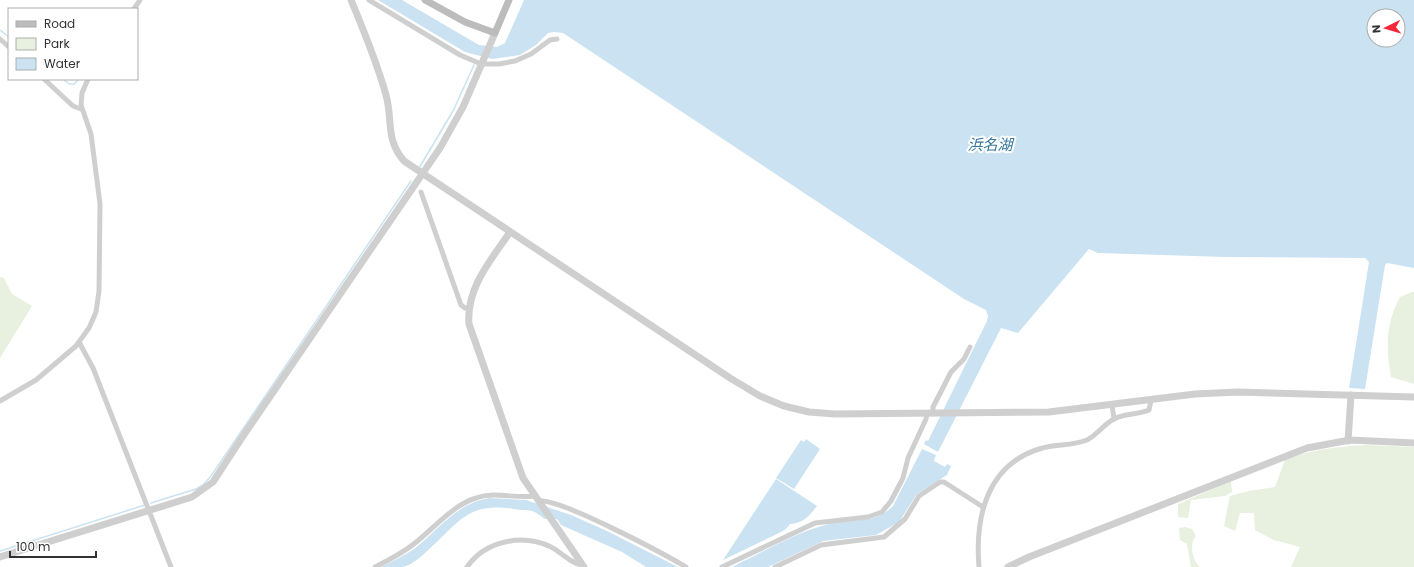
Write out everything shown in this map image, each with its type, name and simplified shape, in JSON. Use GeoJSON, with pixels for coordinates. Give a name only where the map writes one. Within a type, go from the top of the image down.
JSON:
{"type":"FeatureCollection","features":[{"type":"Feature","properties":{"kind":"main road"},"geometry":{"type":"LineString","coordinates":[[425,0],[465,22],[495,33],[509,0]]}},
{"type":"Feature","properties":{"kind":"street"},"geometry":{"type":"LineString","coordinates":[[351,0],[386,93],[393,144],[404,161],[730,378],[768,399],[792,408],[826,414],[1049,412],[1238,392],[1414,397]]}},
{"type":"Feature","properties":{"kind":"street"},"geometry":{"type":"LineString","coordinates":[[369,0],[460,55],[482,63],[499,64],[516,61],[531,54],[548,42],[557,39]]}},
{"type":"Feature","properties":{"kind":"street"},"geometry":{"type":"LineString","coordinates":[[0,557],[192,497],[213,482],[422,174],[456,121],[495,33]]}},
{"type":"Feature","properties":{"kind":"street"},"geometry":{"type":"LineString","coordinates":[[0,39],[8,46]]}},
{"type":"Feature","properties":{"kind":"street"},"geometry":{"type":"LineString","coordinates":[[45,80],[73,106],[81,109]]}},
{"type":"Feature","properties":{"kind":"street"},"geometry":{"type":"LineString","coordinates":[[0,401],[36,380],[80,342],[92,323],[98,302],[101,215],[91,134],[81,109],[82,93],[88,80]]}},
{"type":"Feature","properties":{"kind":"street"},"geometry":{"type":"LineString","coordinates":[[421,192],[461,305],[465,308],[469,308]]}},
{"type":"Feature","properties":{"kind":"street"},"geometry":{"type":"LineString","coordinates":[[510,232],[474,287],[469,308],[469,324],[521,473],[537,500],[583,566]]}},
{"type":"Feature","properties":{"kind":"street"},"geometry":{"type":"LineString","coordinates":[[80,342],[93,368],[150,509],[171,567]]}},
{"type":"Feature","properties":{"kind":"street"},"geometry":{"type":"LineString","coordinates":[[722,567],[815,523],[872,517],[882,512],[893,498],[903,478],[908,458],[926,420],[932,414],[933,407],[952,372],[964,359],[970,347]]}},
{"type":"Feature","properties":{"kind":"street"},"geometry":{"type":"LineString","coordinates":[[1348,441],[1351,395]]}},
{"type":"Feature","properties":{"kind":"street"},"geometry":{"type":"LineString","coordinates":[[979,567],[978,539],[980,516],[1000,474],[1022,457],[1040,449],[1087,440],[1114,419],[1149,410],[1151,400]]}},
{"type":"Feature","properties":{"kind":"street"},"geometry":{"type":"LineString","coordinates":[[1112,405],[1114,419]]}},
{"type":"Feature","properties":{"kind":"street"},"geometry":{"type":"LineString","coordinates":[[1008,567],[1029,556],[1279,458],[1314,446],[1348,441],[1414,443]]}},
{"type":"Feature","properties":{"kind":"street"},"geometry":{"type":"LineString","coordinates":[[775,567],[821,545],[884,537],[906,519],[919,496],[940,482],[944,482],[983,507]]}},
{"type":"Feature","properties":{"kind":"street"},"geometry":{"type":"LineString","coordinates":[[375,567],[411,546],[456,509],[472,499],[490,495],[525,497],[552,502],[619,531],[686,567]]}},
{"type":"Feature","properties":{"kind":"street"},"geometry":{"type":"LineString","coordinates":[[467,567],[474,559],[496,544],[528,541],[550,547],[574,563],[583,566]]}},
{"type":"Feature","properties":{"kind":"green space"},"geometry":{"type":"Polygon","coordinates":[[[0,277],[4,278],[12,294],[32,306],[0,358],[0,277]]]}},
{"type":"Feature","properties":{"kind":"green space"},"geometry":{"type":"Polygon","coordinates":[[[1414,292],[1414,384],[1391,377],[1388,356],[1389,327],[1395,307],[1400,297],[1414,292]]]}},
{"type":"Feature","properties":{"kind":"green space"},"geometry":{"type":"Polygon","coordinates":[[[1365,445],[1414,447],[1414,567],[1291,567],[1300,547],[1274,540],[1255,530],[1254,513],[1240,513],[1235,531],[1224,526],[1230,496],[1275,487],[1285,460],[1305,453],[1324,449],[1365,445]]]}},
{"type":"Feature","properties":{"kind":"green space"},"geometry":{"type":"Polygon","coordinates":[[[1231,481],[1232,492],[1225,496],[1191,500],[1188,518],[1178,517],[1178,504],[1231,481]]]}},
{"type":"Feature","properties":{"kind":"green space"},"geometry":{"type":"Polygon","coordinates":[[[1185,527],[1192,529],[1196,536],[1192,547],[1192,552],[1197,564],[1200,567],[1191,567],[1187,544],[1180,540],[1179,528],[1185,527]]]}},
{"type":"Feature","properties":{"kind":"water","name":"浜名湖"},"geometry":{"type":"Polygon","coordinates":[[[378,0],[402,0],[479,45],[497,47],[505,43],[524,0],[1414,0],[1414,268],[1387,263],[1385,265],[1365,389],[1349,388],[1369,262],[1365,258],[1226,257],[1098,253],[1089,249],[1018,333],[1001,328],[938,452],[924,444],[926,440],[928,441],[987,321],[988,316],[986,310],[964,299],[563,33],[548,33],[536,45],[520,55],[492,59],[465,52],[378,0]]]}},
{"type":"Feature","properties":{"kind":"water"},"geometry":{"type":"Polygon","coordinates":[[[806,439],[820,449],[794,489],[776,478],[801,440],[804,442],[806,439]]]}},
{"type":"Feature","properties":{"kind":"water"},"geometry":{"type":"Polygon","coordinates":[[[922,449],[936,455],[934,461],[945,467],[947,464],[951,466],[947,475],[917,494],[899,522],[876,535],[823,541],[768,567],[732,567],[811,529],[839,522],[874,518],[881,515],[893,506],[922,449]]]}},
{"type":"Feature","properties":{"kind":"water"},"geometry":{"type":"Polygon","coordinates":[[[776,479],[817,506],[803,521],[790,524],[785,530],[723,560],[776,479]]]}},
{"type":"Feature","properties":{"kind":"water"},"geometry":{"type":"Polygon","coordinates":[[[490,498],[526,500],[571,515],[607,531],[678,567],[646,567],[622,552],[561,525],[557,519],[545,519],[530,511],[498,507],[485,508],[464,517],[421,557],[409,565],[403,567],[381,567],[414,549],[458,511],[468,505],[490,498]]]}},
{"type":"Feature","properties":{"kind":"waterway"},"geometry":{"type":"LineString","coordinates":[[0,30],[8,36]]}},
{"type":"Feature","properties":{"kind":"waterway"},"geometry":{"type":"LineString","coordinates":[[419,168],[453,111],[474,65]]}},
{"type":"Feature","properties":{"kind":"waterway"},"geometry":{"type":"LineString","coordinates":[[64,80],[69,84],[74,84],[78,80]]}},
{"type":"Feature","properties":{"kind":"waterway"},"geometry":{"type":"LineString","coordinates":[[151,503],[196,489],[203,485],[211,476],[411,181]]}},
{"type":"Feature","properties":{"kind":"waterway"},"geometry":{"type":"LineString","coordinates":[[0,551],[145,505]]}},
{"type":"Feature","properties":{"kind":"waterway"},"geometry":{"type":"LineString","coordinates":[[859,521],[869,520]]}}]}
